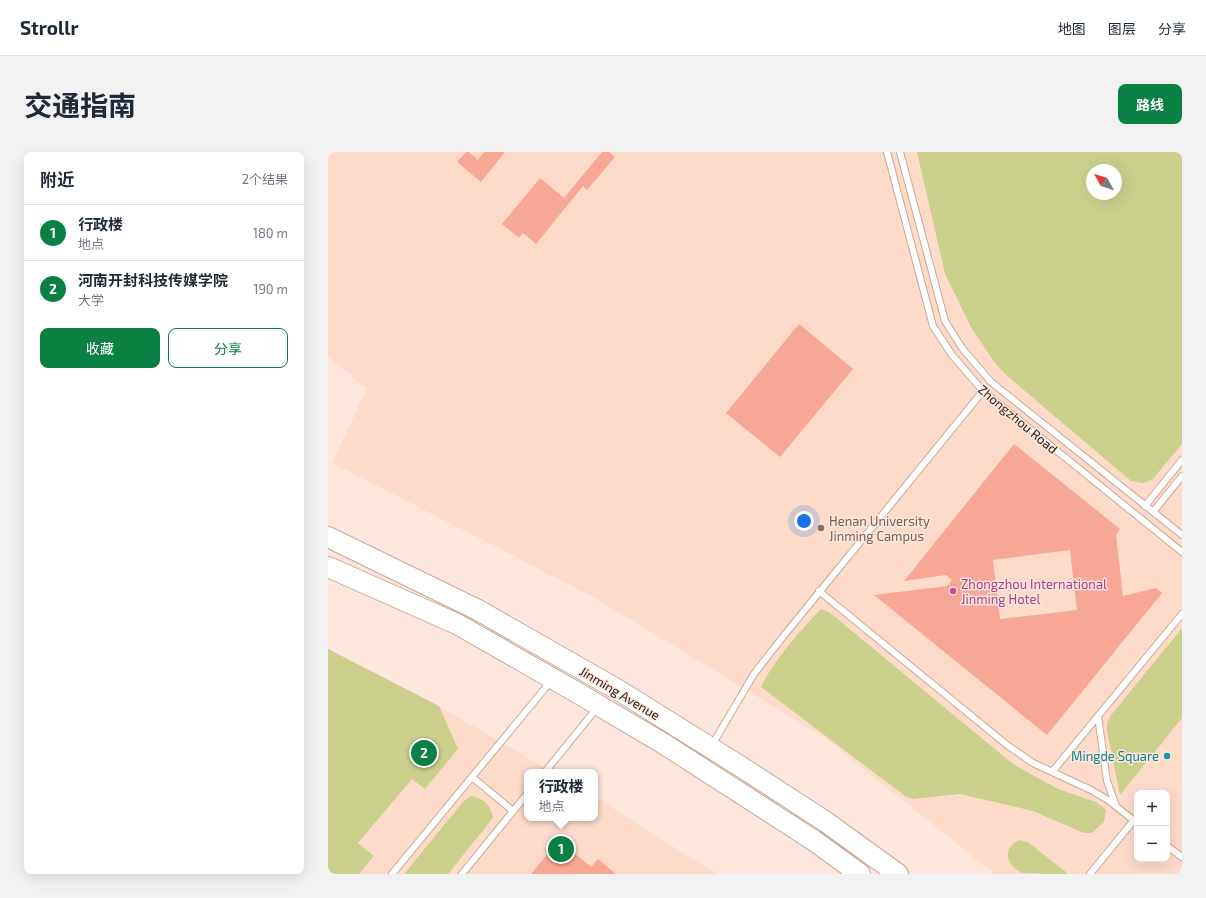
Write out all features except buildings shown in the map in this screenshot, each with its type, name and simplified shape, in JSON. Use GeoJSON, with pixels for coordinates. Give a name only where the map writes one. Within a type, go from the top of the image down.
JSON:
{"type":"FeatureCollection","features":[{"type":"Feature","properties":{"kind":"main road","name":"Jinming Avenue"},"geometry":{"type":"LineString","coordinates":[[328,537],[478,610],[620,691],[826,822],[898,874]]}},
{"type":"Feature","properties":{"kind":"main road","name":"Jinming Avenue"},"geometry":{"type":"LineString","coordinates":[[328,567],[457,624],[599,705],[664,744],[801,833],[860,874]]}},
{"type":"Feature","properties":{"kind":"lane","name":"Zhongzhou Road"},"geometry":{"type":"LineString","coordinates":[[887,152],[933,326],[952,355],[983,391],[1182,552]]}},
{"type":"Feature","properties":{"kind":"lane","name":"Zhongzhou Road"},"geometry":{"type":"LineString","coordinates":[[900,152],[945,320],[962,348],[991,382],[1182,536]]}},
{"type":"Feature","properties":{"kind":"lane"},"geometry":{"type":"LineString","coordinates":[[710,748],[754,674],[819,591],[983,391]]}},
{"type":"Feature","properties":{"kind":"lane"},"geometry":{"type":"LineString","coordinates":[[1145,506],[1182,460]]}},
{"type":"Feature","properties":{"kind":"lane"},"geometry":{"type":"LineString","coordinates":[[1153,512],[1182,476]]}},
{"type":"Feature","properties":{"kind":"lane"},"geometry":{"type":"LineString","coordinates":[[819,591],[1007,745],[1033,763],[1091,790],[1116,806],[1134,820]]}},
{"type":"Feature","properties":{"kind":"lane"},"geometry":{"type":"LineString","coordinates":[[1052,772],[1182,614]]}},
{"type":"Feature","properties":{"kind":"lane"},"geometry":{"type":"LineString","coordinates":[[392,874],[553,679]]}},
{"type":"Feature","properties":{"kind":"lane"},"geometry":{"type":"LineString","coordinates":[[547,769],[599,705]]}},
{"type":"Feature","properties":{"kind":"lane"},"geometry":{"type":"LineString","coordinates":[[1098,716],[1107,781],[1116,806]]}},
{"type":"Feature","properties":{"kind":"lane"},"geometry":{"type":"LineString","coordinates":[[472,777],[513,811]]}},
{"type":"Feature","properties":{"kind":"lane"},"geometry":{"type":"LineString","coordinates":[[462,874],[524,798]]}},
{"type":"Feature","properties":{"kind":"lane"},"geometry":{"type":"LineString","coordinates":[[1090,874],[1134,822]]}},
{"type":"Feature","properties":{"kind":"lane"},"geometry":{"type":"LineString","coordinates":[[1170,848],[1182,857]]}},
{"type":"Feature","properties":{"kind":"shaded area","name":"Henan University Jinming Campus"},"geometry":{"type":"Polygon","coordinates":[[[328,152],[1182,152],[1182,874],[995,874],[822,736],[588,594],[332,463],[367,388],[328,357],[328,152]]]}},
{"type":"Feature","properties":{"kind":"shaded area"},"geometry":{"type":"Polygon","coordinates":[[[328,649],[439,706],[547,769],[524,769],[524,821],[598,821],[598,799],[717,874],[328,874],[328,649]]]}},
{"type":"Feature","properties":{"kind":"green space"},"geometry":{"type":"Polygon","coordinates":[[[917,152],[1182,152],[1182,444],[1152,480],[1143,483],[1131,481],[1007,376],[994,362],[971,327],[945,274],[917,152]]]}},
{"type":"Feature","properties":{"kind":"green space"},"geometry":{"type":"Polygon","coordinates":[[[821,609],[829,612],[1013,764],[1058,789],[1096,802],[1106,810],[1104,822],[1092,833],[1084,833],[1033,811],[960,794],[913,799],[905,796],[761,687],[780,656],[821,609]]]}},
{"type":"Feature","properties":{"kind":"green space"},"geometry":{"type":"Polygon","coordinates":[[[1182,628],[1182,718],[1120,795],[1107,731],[1107,723],[1111,715],[1182,628]]]}},
{"type":"Feature","properties":{"kind":"green space"},"geometry":{"type":"Polygon","coordinates":[[[328,649],[439,706],[458,749],[425,789],[412,779],[358,843],[374,856],[359,874],[328,874],[328,649]]]}},
{"type":"Feature","properties":{"kind":"green space"},"geometry":{"type":"Polygon","coordinates":[[[470,796],[479,798],[486,803],[491,810],[493,818],[448,874],[404,874],[462,803],[470,796]]]}},
{"type":"Feature","properties":{"kind":"green space"},"geometry":{"type":"Polygon","coordinates":[[[1020,840],[1029,843],[1067,874],[1022,873],[1017,870],[1009,860],[1008,851],[1012,845],[1020,840]]]}},
{"type":"Feature","properties":{"kind":"place","name":"Henan University Jinming Campus"},"geometry":{"type":"Point","coordinates":[821,528]}},
{"type":"Feature","properties":{"kind":"place","name":"Zhongzhou International Jinming Hotel"},"geometry":{"type":"Point","coordinates":[953,591]}},
{"type":"Feature","properties":{"kind":"place","name":"河南开封科技传媒学院"},"geometry":{"type":"Point","coordinates":[424,753]}},
{"type":"Feature","properties":{"kind":"place","name":"Mingde Square"},"geometry":{"type":"Point","coordinates":[1167,756]}},
{"type":"Feature","properties":{"kind":"place","name":"行政楼"},"geometry":{"type":"Point","coordinates":[561,849]}}]}
